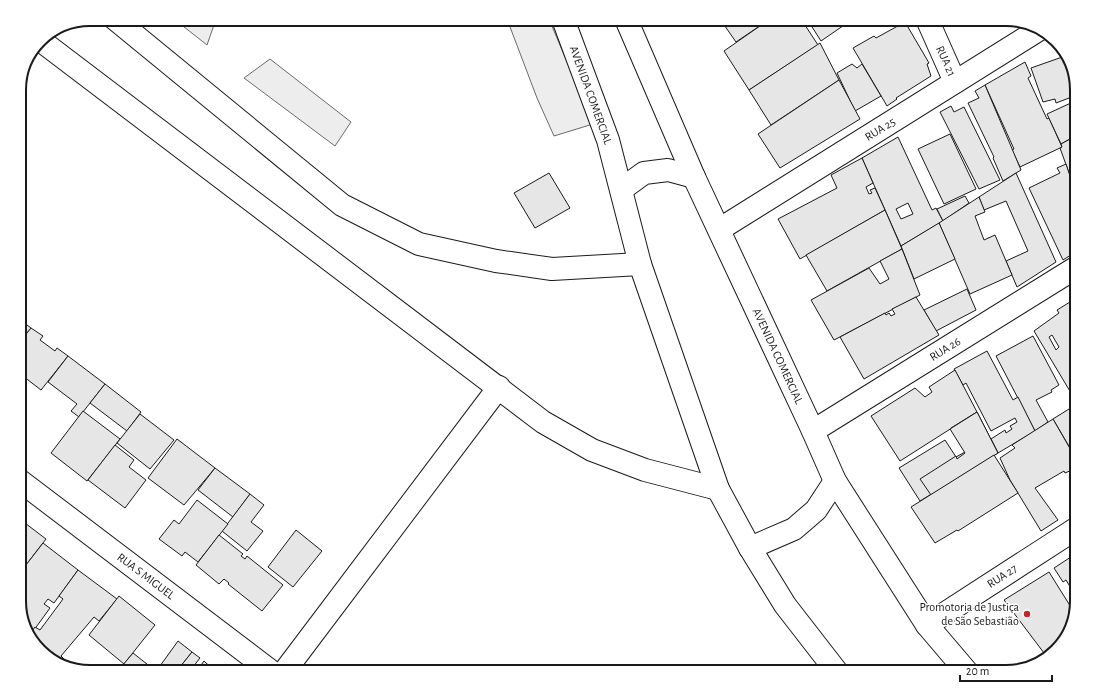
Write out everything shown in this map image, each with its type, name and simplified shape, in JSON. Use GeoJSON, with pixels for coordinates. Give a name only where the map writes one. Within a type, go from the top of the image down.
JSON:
{"type":"FeatureCollection","features":[{"type":"Feature","properties":{"kind":"street"},"geometry":{"type":"LineString","coordinates":[[124,26],[342,205],[419,244],[496,261],[552,269],[640,264]]}},
{"type":"Feature","properties":{"kind":"street","name":"AVENIDA COMERCIAL"},"geometry":{"type":"LineString","coordinates":[[566,26],[608,140],[622,189],[640,264],[718,489],[750,548],[785,605],[832,665]]}},
{"type":"Feature","properties":{"kind":"street","name":"AVENIDA COMERCIAL"},"geometry":{"type":"LineString","coordinates":[[629,26],[694,177],[720,229],[835,482],[927,625],[961,665]]}},
{"type":"Feature","properties":{"kind":"street","name":"RUA 21"},"geometry":{"type":"LineString","coordinates":[[930,26],[955,82]]}},
{"type":"Feature","properties":{"kind":"street","name":"RUA 25"},"geometry":{"type":"LineString","coordinates":[[720,229],[1034,33]]}},
{"type":"Feature","properties":{"kind":"street"},"geometry":{"type":"LineString","coordinates":[[46,44],[499,387],[543,422],[592,450],[645,470],[718,489]]}},
{"type":"Feature","properties":{"kind":"street"},"geometry":{"type":"LineString","coordinates":[[622,189],[644,173],[668,170],[694,177]]}},
{"type":"Feature","properties":{"kind":"street","name":"RUA 26"},"geometry":{"type":"LineString","coordinates":[[813,431],[1070,271]]}},
{"type":"Feature","properties":{"kind":"street"},"geometry":{"type":"LineString","coordinates":[[289,665],[499,387]]}},
{"type":"Feature","properties":{"kind":"street"},"geometry":{"type":"LineString","coordinates":[[750,548],[794,529],[816,510],[835,482]]}},
{"type":"Feature","properties":{"kind":"street","name":"RUA S MIGUEL"},"geometry":{"type":"LineString","coordinates":[[26,485],[263,665]]}},
{"type":"Feature","properties":{"kind":"street","name":"RUA 27"},"geometry":{"type":"LineString","coordinates":[[927,625],[1070,533]]}},
{"type":"Feature","properties":{"kind":"shaded area"},"geometry":{"type":"Polygon","coordinates":[[[183,26],[214,26],[207,45],[183,26]]]}},
{"type":"Feature","properties":{"kind":"shaded area"},"geometry":{"type":"Polygon","coordinates":[[[510,26],[552,26],[593,124],[554,136],[537,98],[510,26]]]}},
{"type":"Feature","properties":{"kind":"shaded area"},"geometry":{"type":"Polygon","coordinates":[[[270,59],[351,122],[335,146],[244,78],[270,59]]]}},
{"type":"Feature","properties":{"kind":"building"},"geometry":{"type":"Polygon","coordinates":[[[725,26],[760,26],[736,42],[725,26]]]}},
{"type":"Feature","properties":{"kind":"building"},"geometry":{"type":"Polygon","coordinates":[[[760,26],[806,26],[818,45],[749,90],[724,51],[760,26]]]}},
{"type":"Feature","properties":{"kind":"building"},"geometry":{"type":"Polygon","coordinates":[[[811,26],[843,26],[821,41],[811,26]]]}},
{"type":"Feature","properties":{"kind":"building"},"geometry":{"type":"Polygon","coordinates":[[[898,26],[907,26],[929,63],[927,64],[931,76],[896,98],[897,99],[887,106],[853,48],[874,36],[876,38],[898,26]]]}},
{"type":"Feature","properties":{"kind":"building"},"geometry":{"type":"Polygon","coordinates":[[[820,43],[839,80],[771,125],[749,90],[820,43]]]}},
{"type":"Feature","properties":{"kind":"building"},"geometry":{"type":"Polygon","coordinates":[[[1061,58],[1068,73],[1070,98],[1056,103],[1055,99],[1043,102],[1031,68],[1061,58]]]}},
{"type":"Feature","properties":{"kind":"building"},"geometry":{"type":"Polygon","coordinates":[[[1025,62],[1031,76],[1028,78],[1062,147],[1020,167],[1012,150],[1014,149],[985,85],[1025,62]]]}},
{"type":"Feature","properties":{"kind":"building"},"geometry":{"type":"Polygon","coordinates":[[[852,64],[857,68],[862,64],[881,96],[855,111],[837,73],[852,64]]]}},
{"type":"Feature","properties":{"kind":"building"},"geometry":{"type":"Polygon","coordinates":[[[839,80],[860,119],[780,168],[758,134],[839,80]]]}},
{"type":"Feature","properties":{"kind":"building"},"geometry":{"type":"Polygon","coordinates":[[[985,85],[1021,170],[1003,181],[993,158],[994,157],[968,103],[979,98],[975,91],[985,85]]]}},
{"type":"Feature","properties":{"kind":"building"},"geometry":{"type":"Polygon","coordinates":[[[1070,103],[1070,139],[1061,144],[1047,114],[1070,103]]]}},
{"type":"Feature","properties":{"kind":"building"},"geometry":{"type":"Polygon","coordinates":[[[951,106],[954,112],[964,107],[1000,180],[979,189],[940,112],[951,106]]]}},
{"type":"Feature","properties":{"kind":"building"},"geometry":{"type":"Polygon","coordinates":[[[950,134],[976,189],[944,204],[918,149],[950,134]]]}},
{"type":"Feature","properties":{"kind":"building"},"geometry":{"type":"Polygon","coordinates":[[[898,137],[932,210],[936,208],[943,221],[901,246],[862,158],[898,137]],[[908,203],[896,209],[901,219],[913,214],[908,203]]]}},
{"type":"Feature","properties":{"kind":"building"},"geometry":{"type":"Polygon","coordinates":[[[1070,139],[1070,176],[1060,148],[1062,147],[1061,144],[1070,139]]]}},
{"type":"Feature","properties":{"kind":"building"},"geometry":{"type":"Polygon","coordinates":[[[862,158],[873,183],[866,187],[869,194],[872,193],[870,190],[875,188],[885,210],[800,259],[778,219],[837,188],[831,175],[862,158]]]}},
{"type":"Feature","properties":{"kind":"building"},"geometry":{"type":"Polygon","coordinates":[[[1066,164],[1070,176],[1070,256],[1063,260],[1029,188],[1060,173],[1057,168],[1066,164]]]}},
{"type":"Feature","properties":{"kind":"building"},"geometry":{"type":"Polygon","coordinates":[[[549,173],[570,208],[535,228],[514,193],[549,173]]]}},
{"type":"Feature","properties":{"kind":"building"},"geometry":{"type":"Polygon","coordinates":[[[1016,173],[1056,262],[1017,287],[1006,261],[1028,251],[1006,201],[984,210],[979,197],[1016,173]]]}},
{"type":"Feature","properties":{"kind":"building"},"geometry":{"type":"Polygon","coordinates":[[[965,196],[969,203],[943,221],[937,209],[965,196]]]}},
{"type":"Feature","properties":{"kind":"building"},"geometry":{"type":"Polygon","coordinates":[[[979,197],[985,212],[975,216],[984,240],[995,235],[1012,275],[970,294],[939,223],[979,197]]]}},
{"type":"Feature","properties":{"kind":"building"},"geometry":{"type":"Polygon","coordinates":[[[885,210],[902,249],[827,291],[806,255],[885,210]]]}},
{"type":"Feature","properties":{"kind":"building"},"geometry":{"type":"Polygon","coordinates":[[[939,223],[955,259],[914,279],[901,246],[939,223]]]}},
{"type":"Feature","properties":{"kind":"building"},"geometry":{"type":"Polygon","coordinates":[[[902,249],[920,295],[834,340],[811,300],[869,268],[880,284],[889,279],[880,261],[902,249]]]}},
{"type":"Feature","properties":{"kind":"building"},"geometry":{"type":"Polygon","coordinates":[[[967,289],[976,310],[936,331],[924,310],[967,289]]]}},
{"type":"Feature","properties":{"kind":"building"},"geometry":{"type":"Polygon","coordinates":[[[916,297],[939,335],[864,379],[840,337],[885,313],[886,315],[889,313],[891,316],[895,314],[892,309],[916,297]]]}},
{"type":"Feature","properties":{"kind":"building"},"geometry":{"type":"Polygon","coordinates":[[[1070,302],[1070,391],[1034,331],[1059,313],[1057,310],[1070,302]],[[1052,335],[1049,337],[1056,350],[1059,347],[1052,335]]]}},
{"type":"Feature","properties":{"kind":"building"},"geometry":{"type":"Polygon","coordinates":[[[26,324],[31,328],[26,334],[26,324]]]}},
{"type":"Feature","properties":{"kind":"building"},"geometry":{"type":"Polygon","coordinates":[[[31,328],[43,336],[40,340],[55,351],[57,348],[68,356],[41,390],[26,378],[26,334],[31,328]]]}},
{"type":"Feature","properties":{"kind":"building"},"geometry":{"type":"Polygon","coordinates":[[[1033,336],[1059,385],[1051,390],[1052,392],[1036,400],[1048,422],[1035,431],[996,356],[1033,336]]]}},
{"type":"Feature","properties":{"kind":"building"},"geometry":{"type":"Polygon","coordinates":[[[987,351],[1013,400],[1018,397],[1035,431],[998,453],[991,439],[1005,430],[1006,433],[1012,429],[1010,426],[1017,422],[1015,418],[991,431],[966,383],[963,385],[954,369],[987,351]]]}},
{"type":"Feature","properties":{"kind":"building"},"geometry":{"type":"Polygon","coordinates":[[[68,356],[105,384],[79,417],[71,411],[77,404],[48,382],[68,356]]]}},
{"type":"Feature","properties":{"kind":"building"},"geometry":{"type":"Polygon","coordinates":[[[955,370],[977,412],[900,461],[871,416],[915,388],[925,397],[932,392],[929,387],[955,370]]]}},
{"type":"Feature","properties":{"kind":"building"},"geometry":{"type":"Polygon","coordinates":[[[105,384],[141,412],[127,431],[90,403],[105,384]]]}},
{"type":"Feature","properties":{"kind":"building"},"geometry":{"type":"Polygon","coordinates":[[[1070,408],[1070,448],[1053,419],[1070,408]]]}},
{"type":"Feature","properties":{"kind":"building"},"geometry":{"type":"Polygon","coordinates":[[[83,411],[120,439],[87,481],[51,453],[83,411]]]}},
{"type":"Feature","properties":{"kind":"building"},"geometry":{"type":"Polygon","coordinates":[[[977,412],[998,453],[958,478],[956,474],[950,477],[953,481],[920,501],[899,468],[945,440],[956,457],[965,452],[951,428],[977,412]]]}},
{"type":"Feature","properties":{"kind":"building"},"geometry":{"type":"Polygon","coordinates":[[[977,412],[998,453],[931,495],[920,479],[956,456],[957,459],[965,453],[950,429],[977,412]]]}},
{"type":"Feature","properties":{"kind":"building"},"geometry":{"type":"Polygon","coordinates":[[[140,414],[174,440],[150,469],[117,443],[140,414]]]}},
{"type":"Feature","properties":{"kind":"building"},"geometry":{"type":"Polygon","coordinates":[[[1053,419],[1070,449],[1070,471],[1065,473],[1064,471],[1035,488],[1058,520],[1041,531],[1010,480],[1000,458],[1015,448],[1012,445],[1053,419]]]}},
{"type":"Feature","properties":{"kind":"building"},"geometry":{"type":"Polygon","coordinates":[[[177,439],[215,468],[184,505],[148,478],[177,439]]]}},
{"type":"Feature","properties":{"kind":"building"},"geometry":{"type":"Polygon","coordinates":[[[115,445],[134,460],[129,467],[146,480],[125,508],[88,480],[115,445]]]}},
{"type":"Feature","properties":{"kind":"building"},"geometry":{"type":"Polygon","coordinates":[[[994,455],[1018,493],[958,531],[957,530],[935,543],[911,507],[994,455]]]}},
{"type":"Feature","properties":{"kind":"building"},"geometry":{"type":"Polygon","coordinates":[[[215,468],[250,494],[233,517],[198,490],[215,468]]]}},
{"type":"Feature","properties":{"kind":"building"},"geometry":{"type":"Polygon","coordinates":[[[250,494],[264,505],[251,522],[263,531],[247,551],[222,531],[250,494]]]}},
{"type":"Feature","properties":{"kind":"building"},"geometry":{"type":"Polygon","coordinates":[[[197,500],[228,524],[198,562],[185,552],[182,556],[159,539],[174,520],[179,524],[197,500]]]}},
{"type":"Feature","properties":{"kind":"building"},"geometry":{"type":"Polygon","coordinates":[[[26,524],[46,539],[26,565],[26,524]]]}},
{"type":"Feature","properties":{"kind":"building"},"geometry":{"type":"Polygon","coordinates":[[[296,530],[322,551],[293,587],[268,567],[296,530]]]}},
{"type":"Feature","properties":{"kind":"building"},"geometry":{"type":"Polygon","coordinates":[[[219,535],[243,554],[241,556],[245,559],[247,556],[283,585],[262,611],[228,584],[229,583],[224,579],[219,584],[196,565],[219,535]]]}},
{"type":"Feature","properties":{"kind":"building"},"geometry":{"type":"Polygon","coordinates":[[[43,543],[78,570],[54,603],[48,599],[44,604],[50,608],[34,630],[28,618],[26,605],[26,565],[43,543]]]}},
{"type":"Feature","properties":{"kind":"building"},"geometry":{"type":"Polygon","coordinates":[[[1070,558],[1070,587],[1066,580],[1063,582],[1054,568],[1070,558]]]}},
{"type":"Feature","properties":{"kind":"building"},"geometry":{"type":"Polygon","coordinates":[[[78,570],[117,599],[99,621],[94,617],[61,656],[64,659],[48,649],[33,630],[35,627],[40,630],[63,599],[59,596],[78,570]]]}},
{"type":"Feature","properties":{"kind":"building"},"geometry":{"type":"Polygon","coordinates":[[[1049,572],[1070,605],[1068,618],[1059,637],[1044,653],[1004,600],[1049,572]]]}},
{"type":"Feature","properties":{"kind":"building"},"geometry":{"type":"Polygon","coordinates":[[[119,596],[155,625],[124,664],[89,635],[119,596]]]}},
{"type":"Feature","properties":{"kind":"building"},"geometry":{"type":"Polygon","coordinates":[[[178,641],[192,652],[182,665],[161,665],[178,641]]]}},
{"type":"Feature","properties":{"kind":"building"},"geometry":{"type":"Polygon","coordinates":[[[192,652],[200,658],[194,665],[182,665],[192,652]]]}},
{"type":"Feature","properties":{"kind":"building"},"geometry":{"type":"Polygon","coordinates":[[[133,653],[148,665],[123,665],[133,653]]]}},
{"type":"Feature","properties":{"kind":"building"},"geometry":{"type":"Polygon","coordinates":[[[204,661],[208,665],[201,665],[204,661]]]}},
{"type":"Feature","properties":{"kind":"place","name":"Promotoria de Justiça de São Sebastião"},"geometry":{"type":"Point","coordinates":[1027,614]}}]}
